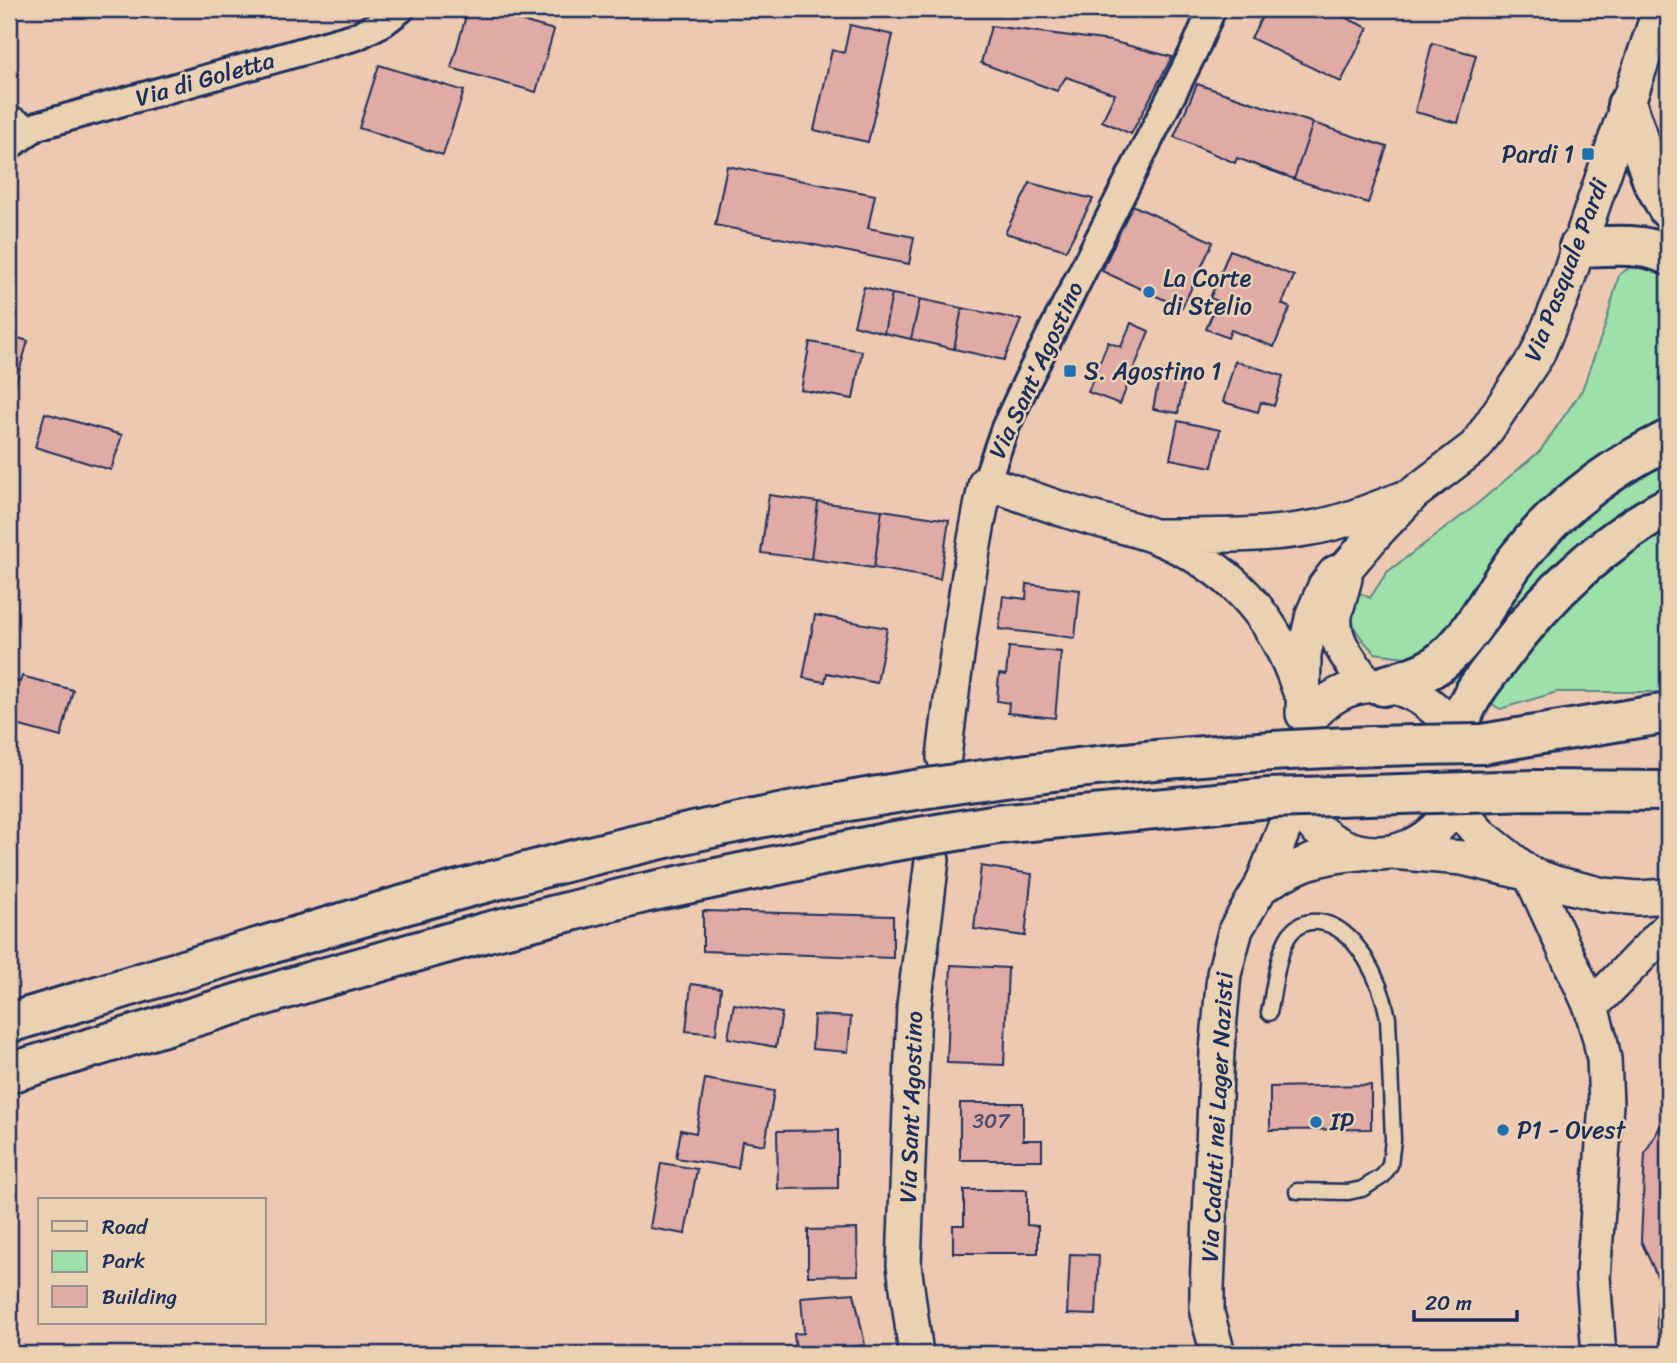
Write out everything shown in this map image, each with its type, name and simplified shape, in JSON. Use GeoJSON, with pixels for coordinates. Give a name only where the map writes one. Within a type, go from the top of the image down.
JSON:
{"type":"FeatureCollection","features":[{"type":"Feature","properties":{"kind":"highway"},"geometry":{"type":"LineString","coordinates":[[1627,105],[1653,179],[1668,209]]}},
{"type":"Feature","properties":{"kind":"highway"},"geometry":{"type":"LineString","coordinates":[[1578,247],[1630,246],[1668,255]]}},
{"type":"Feature","properties":{"kind":"highway"},"geometry":{"type":"LineString","coordinates":[[1375,686],[1425,672],[1453,652],[1518,557],[1575,499],[1631,458],[1668,440]]}},
{"type":"Feature","properties":{"kind":"highway"},"geometry":{"type":"LineString","coordinates":[[1463,727],[1466,706],[1540,607],[1585,563],[1621,534],[1668,507]]}},
{"type":"Feature","properties":{"kind":"highway"},"geometry":{"type":"LineString","coordinates":[[9,1023],[297,935],[483,882],[648,842],[806,809],[1030,773],[1130,761],[1274,749],[1380,745],[1463,727],[1668,713]]}},
{"type":"Feature","properties":{"kind":"highway"},"geometry":{"type":"LineString","coordinates":[[1463,727],[1668,741]]}},
{"type":"Feature","properties":{"kind":"highway"},"geometry":{"type":"LineString","coordinates":[[9,1073],[312,981],[486,932],[644,893],[889,842],[998,824],[1269,798],[1533,790],[1668,791]]}},
{"type":"Feature","properties":{"kind":"street","name":"Via di Goletta"},"geometry":{"type":"LineString","coordinates":[[9,146],[37,126],[357,36],[384,22],[401,9]]}},
{"type":"Feature","properties":{"kind":"street","name":"Via Sant'Agostino"},"geometry":{"type":"LineString","coordinates":[[944,757],[973,546],[986,482],[1005,428],[1194,51],[1212,9]]}},
{"type":"Feature","properties":{"kind":"street","name":"Via Pasquale Pardi"},"geometry":{"type":"LineString","coordinates":[[1375,686],[1345,652],[1336,632],[1335,616],[1348,567],[1413,495],[1476,446],[1537,355],[1562,296],[1660,9]]}},
{"type":"Feature","properties":{"kind":"street","name":"Via Pasquale Pardi"},"geometry":{"type":"LineString","coordinates":[[986,482],[1071,512],[1153,536],[1227,576],[1246,594],[1290,663],[1304,711]]}},
{"type":"Feature","properties":{"kind":"street","name":"Via Pasquale Pardi"},"geometry":{"type":"LineString","coordinates":[[1153,536],[1256,534],[1314,528],[1413,495]]}},
{"type":"Feature","properties":{"kind":"street","name":"Via Pasquale Pardi"},"geometry":{"type":"LineString","coordinates":[[1304,711],[1304,654],[1313,614],[1325,586],[1335,573],[1348,567]]}},
{"type":"Feature","properties":{"kind":"street"},"geometry":{"type":"LineString","coordinates":[[1304,711],[1317,709],[1338,694],[1375,686],[1396,687],[1411,692],[1463,727]]}},
{"type":"Feature","properties":{"kind":"street"},"geometry":{"type":"LineString","coordinates":[[1378,853],[1424,839],[1440,826],[1450,810],[1530,874],[1591,1007],[1604,1059],[1606,1104],[1593,1277],[1599,1354]]}},
{"type":"Feature","properties":{"kind":"street","name":"Via Caduti nei Lager Nazisti"},"geometry":{"type":"LineString","coordinates":[[1218,1354],[1207,1313],[1217,1052],[1224,974],[1236,929],[1297,824],[1339,845],[1378,853]]}},
{"type":"Feature","properties":{"kind":"street"},"geometry":{"type":"LineString","coordinates":[[1378,853],[1462,858],[1603,895],[1668,897]]}},
{"type":"Feature","properties":{"kind":"street","name":"Via Caduti nei Lager Nazisti"},"geometry":{"type":"LineString","coordinates":[[1261,887],[1287,871],[1324,856],[1378,853]]}},
{"type":"Feature","properties":{"kind":"street","name":"Via Sant'Agostino"},"geometry":{"type":"LineString","coordinates":[[916,1354],[904,1265],[914,1006],[932,860]]}},
{"type":"Feature","properties":{"kind":"street"},"geometry":{"type":"LineString","coordinates":[[1591,1007],[1668,928]]}},
{"type":"Feature","properties":{"kind":"street"},"geometry":{"type":"LineString","coordinates":[[1191,1354],[1207,1313]]}},
{"type":"Feature","properties":{"kind":"lane"},"geometry":{"type":"LineString","coordinates":[[9,112],[37,126]]}},
{"type":"Feature","properties":{"kind":"lane"},"geometry":{"type":"LineString","coordinates":[[1269,1013],[1288,936],[1297,926],[1310,921],[1335,926],[1350,940],[1374,973],[1384,998],[1388,1018],[1393,1140],[1390,1166],[1383,1176],[1362,1189],[1348,1192],[1297,1191]]}},
{"type":"Feature","properties":{"kind":"green space"},"geometry":{"type":"Polygon","coordinates":[[[1629,268],[1651,268],[1668,278],[1668,692],[1557,692],[1500,709],[1419,659],[1375,653],[1357,632],[1352,618],[1358,592],[1370,598],[1387,572],[1471,509],[1540,451],[1582,390],[1605,326],[1619,275],[1629,268]]]}},
{"type":"Feature","properties":{"kind":"building"},"geometry":{"type":"Polygon","coordinates":[[[468,9],[478,9],[554,30],[536,92],[451,68],[468,9]]]}},
{"type":"Feature","properties":{"kind":"building"},"geometry":{"type":"Polygon","coordinates":[[[1054,9],[1054,14],[995,10],[1054,9]]]}},
{"type":"Feature","properties":{"kind":"building"},"geometry":{"type":"Polygon","coordinates":[[[1266,9],[1327,9],[1368,28],[1341,82],[1251,38],[1266,9]]]}},
{"type":"Feature","properties":{"kind":"building"},"geometry":{"type":"Polygon","coordinates":[[[850,25],[893,35],[868,142],[814,130],[832,50],[844,53],[850,25]]]}},
{"type":"Feature","properties":{"kind":"building"},"geometry":{"type":"Polygon","coordinates":[[[991,26],[1111,41],[1172,57],[1131,134],[1102,121],[1115,94],[1066,77],[1057,91],[981,63],[991,26]]]}},
{"type":"Feature","properties":{"kind":"building"},"geometry":{"type":"Polygon","coordinates":[[[1432,43],[1476,55],[1458,123],[1415,112],[1432,43]]]}},
{"type":"Feature","properties":{"kind":"building"},"geometry":{"type":"Polygon","coordinates":[[[379,65],[464,91],[443,155],[359,128],[379,65]]]}},
{"type":"Feature","properties":{"kind":"building"},"geometry":{"type":"Polygon","coordinates":[[[1197,84],[1313,123],[1294,179],[1237,158],[1235,163],[1174,137],[1197,84]]]}},
{"type":"Feature","properties":{"kind":"building"},"geometry":{"type":"Polygon","coordinates":[[[1313,123],[1387,147],[1368,203],[1294,179],[1313,123]]]}},
{"type":"Feature","properties":{"kind":"building"},"geometry":{"type":"Polygon","coordinates":[[[727,166],[875,195],[868,228],[914,237],[909,264],[715,225],[727,166]]]}},
{"type":"Feature","properties":{"kind":"building"},"geometry":{"type":"Polygon","coordinates":[[[1030,183],[1093,199],[1066,250],[1005,233],[1030,183]]]}},
{"type":"Feature","properties":{"kind":"building"},"geometry":{"type":"Polygon","coordinates":[[[1132,205],[1213,242],[1182,308],[1102,271],[1132,205]]]}},
{"type":"Feature","properties":{"kind":"building"},"geometry":{"type":"Polygon","coordinates":[[[1230,250],[1294,276],[1282,304],[1290,308],[1274,347],[1231,330],[1228,338],[1206,329],[1218,301],[1210,298],[1230,250]]]}},
{"type":"Feature","properties":{"kind":"building"},"geometry":{"type":"Polygon","coordinates":[[[864,287],[892,294],[884,333],[854,325],[864,287]]]}},
{"type":"Feature","properties":{"kind":"building"},"geometry":{"type":"Polygon","coordinates":[[[892,294],[920,299],[911,339],[884,333],[892,294]]]}},
{"type":"Feature","properties":{"kind":"building"},"geometry":{"type":"Polygon","coordinates":[[[920,299],[962,308],[954,349],[911,339],[920,299]]]}},
{"type":"Feature","properties":{"kind":"building"},"geometry":{"type":"Polygon","coordinates":[[[962,308],[1021,320],[1004,360],[954,349],[962,308]]]}},
{"type":"Feature","properties":{"kind":"building"},"geometry":{"type":"Polygon","coordinates":[[[1131,323],[1149,331],[1120,404],[1088,392],[1108,342],[1121,347],[1131,323]]]}},
{"type":"Feature","properties":{"kind":"building"},"geometry":{"type":"Polygon","coordinates":[[[9,335],[28,341],[14,389],[9,387],[9,335]]]}},
{"type":"Feature","properties":{"kind":"building"},"geometry":{"type":"Polygon","coordinates":[[[810,342],[862,351],[853,399],[801,390],[810,342]]]}},
{"type":"Feature","properties":{"kind":"building"},"geometry":{"type":"Polygon","coordinates":[[[1235,361],[1283,376],[1274,406],[1261,402],[1258,412],[1223,402],[1235,361]]]}},
{"type":"Feature","properties":{"kind":"building"},"geometry":{"type":"Polygon","coordinates":[[[1160,373],[1185,377],[1178,413],[1153,409],[1160,373]]]}},
{"type":"Feature","properties":{"kind":"building"},"geometry":{"type":"Polygon","coordinates":[[[45,413],[122,435],[111,470],[35,447],[45,413]]]}},
{"type":"Feature","properties":{"kind":"building"},"geometry":{"type":"Polygon","coordinates":[[[1178,421],[1220,430],[1212,467],[1170,459],[1178,421]]]}},
{"type":"Feature","properties":{"kind":"building"},"geometry":{"type":"Polygon","coordinates":[[[769,495],[818,502],[811,559],[761,553],[769,495]]]}},
{"type":"Feature","properties":{"kind":"building"},"geometry":{"type":"Polygon","coordinates":[[[818,502],[882,510],[874,568],[811,559],[818,502]]]}},
{"type":"Feature","properties":{"kind":"building"},"geometry":{"type":"Polygon","coordinates":[[[882,510],[949,520],[940,579],[874,568],[882,510]]]}},
{"type":"Feature","properties":{"kind":"building"},"geometry":{"type":"Polygon","coordinates":[[[1027,584],[1080,590],[1075,638],[999,629],[1003,596],[1026,599],[1027,584]]]}},
{"type":"Feature","properties":{"kind":"building"},"geometry":{"type":"Polygon","coordinates":[[[815,615],[887,628],[877,683],[827,673],[825,682],[803,678],[815,615]]]}},
{"type":"Feature","properties":{"kind":"building"},"geometry":{"type":"Polygon","coordinates":[[[1009,647],[1061,652],[1055,718],[1008,713],[1009,703],[997,701],[999,674],[1006,675],[1009,647]]]}},
{"type":"Feature","properties":{"kind":"building"},"geometry":{"type":"Polygon","coordinates":[[[22,676],[73,690],[61,737],[9,723],[9,679],[20,682],[22,676]]]}},
{"type":"Feature","properties":{"kind":"building"},"geometry":{"type":"Polygon","coordinates":[[[981,866],[1032,874],[1025,936],[974,929],[981,866]]]}},
{"type":"Feature","properties":{"kind":"building"},"geometry":{"type":"Polygon","coordinates":[[[703,911],[893,916],[893,958],[703,951],[703,911]]]}},
{"type":"Feature","properties":{"kind":"building"},"geometry":{"type":"Polygon","coordinates":[[[951,965],[1008,968],[1004,1065],[947,1063],[951,965]]]}},
{"type":"Feature","properties":{"kind":"building"},"geometry":{"type":"Polygon","coordinates":[[[691,984],[721,988],[716,1034],[686,1031],[691,984]]]}},
{"type":"Feature","properties":{"kind":"building"},"geometry":{"type":"Polygon","coordinates":[[[734,1004],[782,1013],[776,1047],[728,1038],[734,1004]]]}},
{"type":"Feature","properties":{"kind":"building"},"geometry":{"type":"Polygon","coordinates":[[[814,1015],[851,1017],[848,1052],[812,1049],[814,1015]]]}},
{"type":"Feature","properties":{"kind":"building"},"geometry":{"type":"Polygon","coordinates":[[[705,1079],[774,1091],[765,1145],[742,1141],[738,1168],[676,1158],[681,1130],[696,1133],[705,1079]]]}},
{"type":"Feature","properties":{"kind":"building"},"geometry":{"type":"Polygon","coordinates":[[[1371,1085],[1371,1129],[1270,1130],[1270,1087],[1371,1085]]]}},
{"type":"Feature","properties":{"kind":"building"},"geometry":{"type":"Polygon","coordinates":[[[960,1103],[1023,1103],[1023,1140],[1042,1140],[1042,1160],[960,1160],[960,1103]]]}},
{"type":"Feature","properties":{"kind":"building"},"geometry":{"type":"Polygon","coordinates":[[[1668,1113],[1668,1354],[1664,1354],[1657,1325],[1658,1278],[1641,1241],[1645,1153],[1668,1113]]]}},
{"type":"Feature","properties":{"kind":"building"},"geometry":{"type":"Polygon","coordinates":[[[838,1130],[838,1188],[778,1189],[777,1131],[838,1130]]]}},
{"type":"Feature","properties":{"kind":"building"},"geometry":{"type":"Polygon","coordinates":[[[661,1163],[697,1169],[685,1234],[650,1228],[661,1163]]]}},
{"type":"Feature","properties":{"kind":"building"},"geometry":{"type":"Polygon","coordinates":[[[964,1190],[1027,1190],[1027,1225],[1038,1226],[1038,1253],[953,1253],[953,1225],[964,1225],[964,1190]]]}},
{"type":"Feature","properties":{"kind":"building"},"geometry":{"type":"Polygon","coordinates":[[[857,1229],[858,1275],[808,1276],[808,1230],[857,1229]]]}},
{"type":"Feature","properties":{"kind":"building"},"geometry":{"type":"Polygon","coordinates":[[[1070,1254],[1099,1255],[1096,1315],[1067,1314],[1070,1254]]]}},
{"type":"Feature","properties":{"kind":"building"},"geometry":{"type":"Polygon","coordinates":[[[854,1293],[865,1345],[796,1353],[794,1334],[804,1333],[801,1297],[854,1293]]]}},
{"type":"Feature","properties":{"kind":"tunnel"},"geometry":{"type":"LineString","coordinates":[[1447,722],[1457,747],[1461,768],[1458,790],[1448,815]]}},
{"type":"Feature","properties":{"kind":"place","name":"Pardi 1"},"geometry":{"type":"Point","coordinates":[1588,154]}},
{"type":"Feature","properties":{"kind":"place","name":"La Corte di Stelio"},"geometry":{"type":"Point","coordinates":[1149,292]}},
{"type":"Feature","properties":{"kind":"place","name":"S. Agostino 1"},"geometry":{"type":"Point","coordinates":[1070,371]}},
{"type":"Feature","properties":{"kind":"place","name":"IP"},"geometry":{"type":"Point","coordinates":[1316,1122]}},
{"type":"Feature","properties":{"kind":"place","name":"P1 - Ovest"},"geometry":{"type":"Point","coordinates":[1503,1130]}}]}
